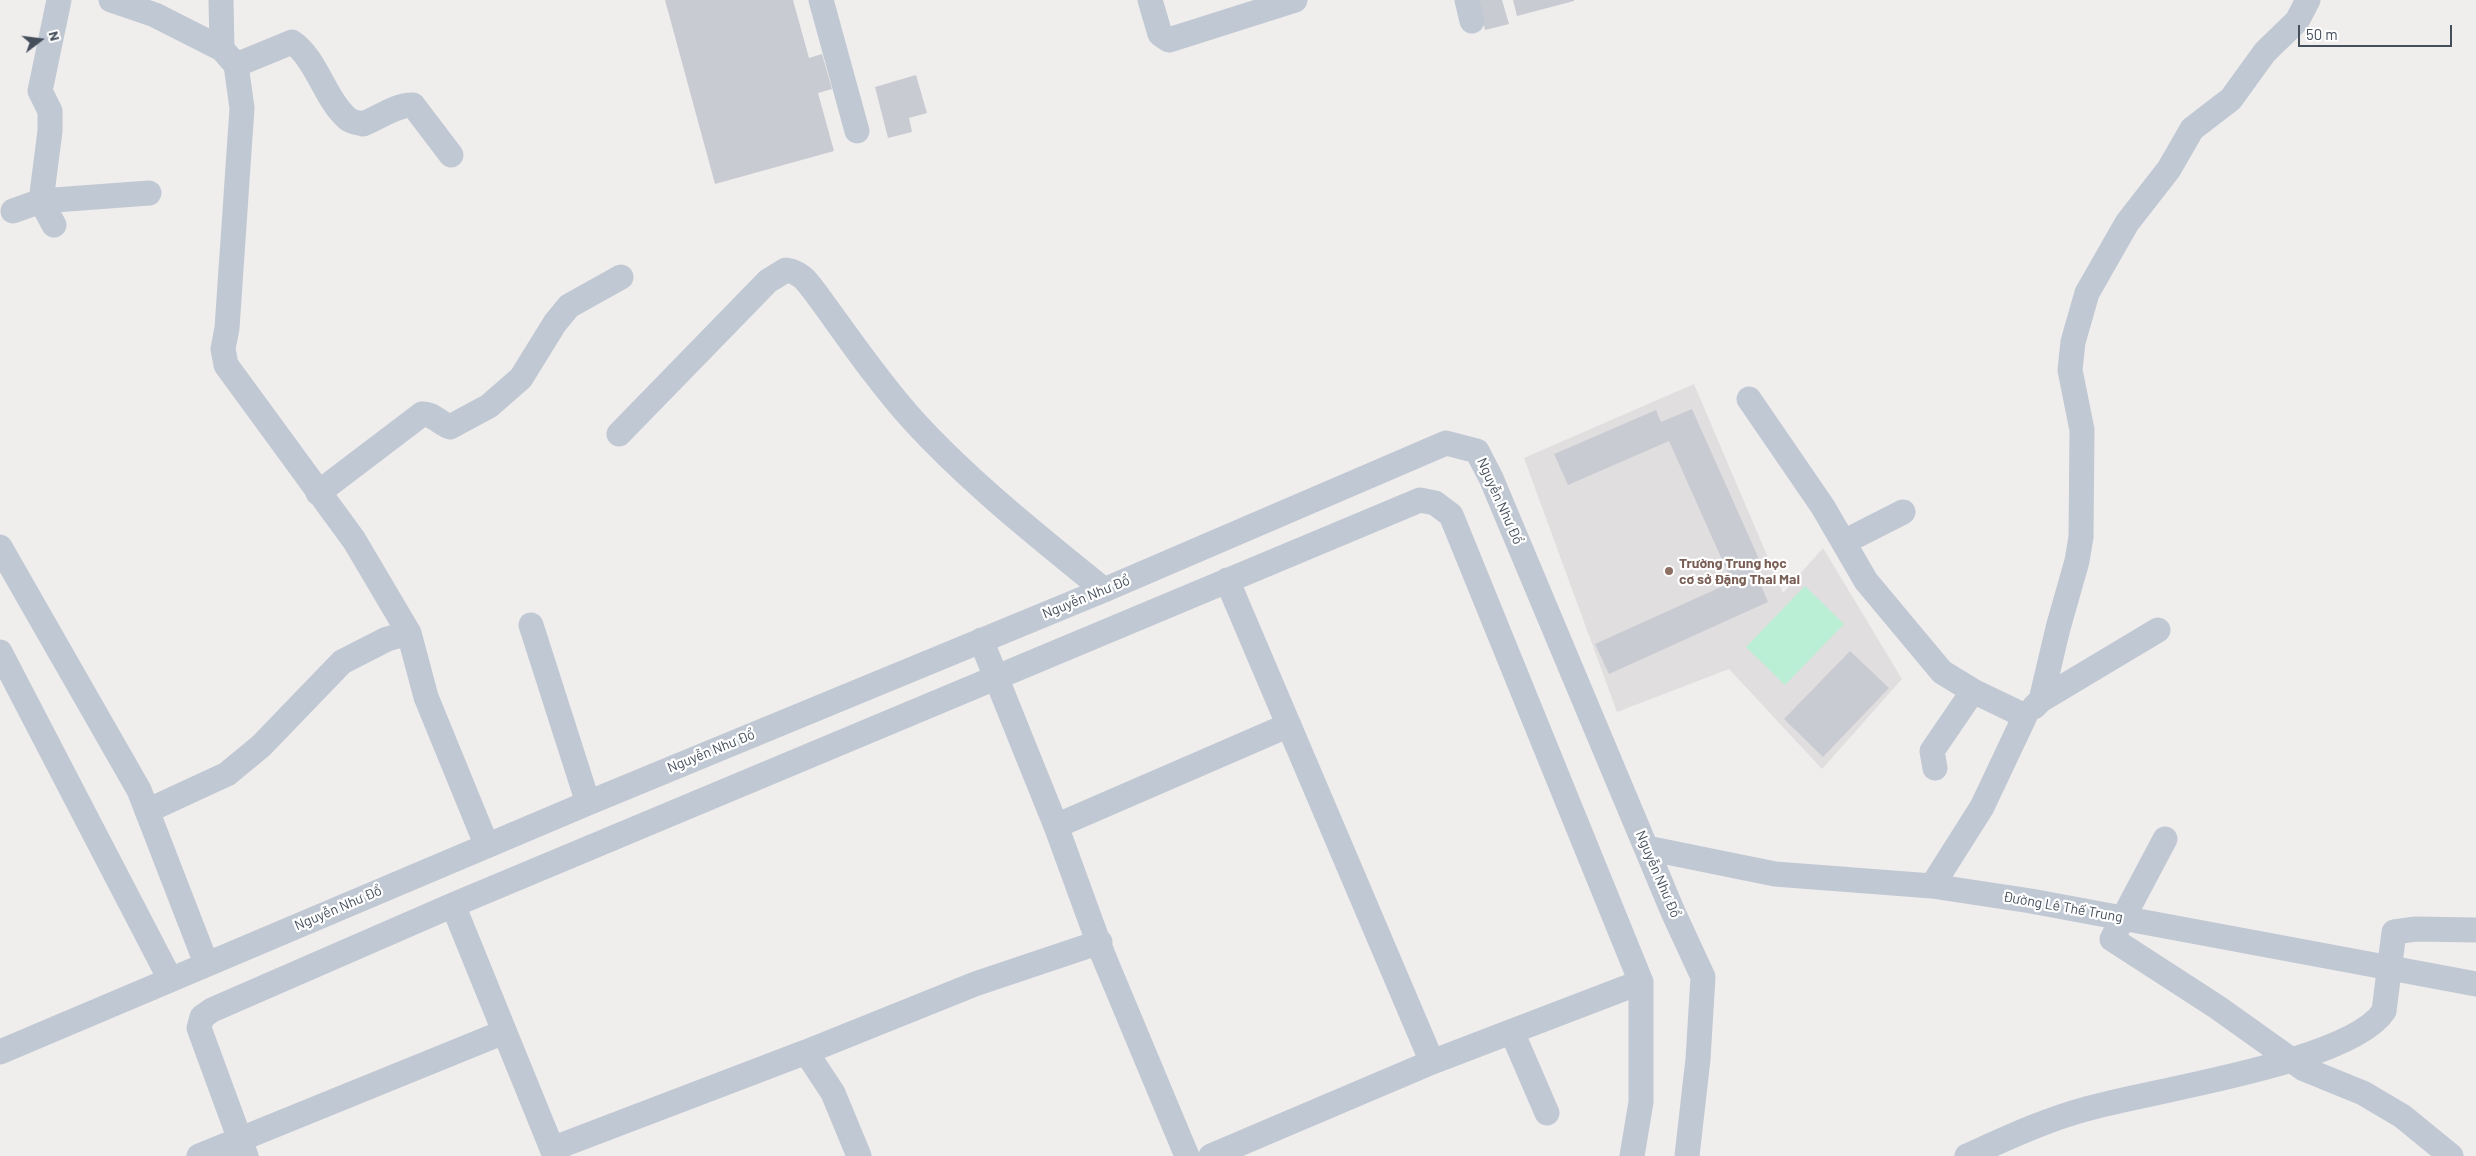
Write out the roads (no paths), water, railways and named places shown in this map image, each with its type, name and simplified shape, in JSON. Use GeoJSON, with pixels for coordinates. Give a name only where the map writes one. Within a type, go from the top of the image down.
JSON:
{"type":"FeatureCollection","features":[{"type":"Feature","properties":{"kind":"street"},"geometry":{"type":"LineString","coordinates":[[54,225],[41,201],[50,130],[50,111],[40,91],[59,0]]}},
{"type":"Feature","properties":{"kind":"street"},"geometry":{"type":"LineString","coordinates":[[111,0],[155,14],[229,57],[292,42],[302,49],[326,88],[349,119],[363,124],[385,116],[402,104],[413,105],[451,155]]}},
{"type":"Feature","properties":{"kind":"street"},"geometry":{"type":"LineString","coordinates":[[221,0],[229,57],[242,108],[227,328],[222,349],[226,365],[354,540],[409,633],[426,698],[487,846]]}},
{"type":"Feature","properties":{"kind":"street"},"geometry":{"type":"LineString","coordinates":[[821,0],[857,131]]}},
{"type":"Feature","properties":{"kind":"street"},"geometry":{"type":"LineString","coordinates":[[1150,0],[1160,34],[1169,40],[1295,0]]}},
{"type":"Feature","properties":{"kind":"street"},"geometry":{"type":"LineString","coordinates":[[1932,886],[1982,807],[2033,708],[2077,561],[2080,537],[2082,430],[2070,370],[2073,342],[2087,293],[2127,223],[2169,168],[2192,129],[2230,99],[2264,52],[2297,21],[2308,0]]}},
{"type":"Feature","properties":{"kind":"street"},"geometry":{"type":"LineString","coordinates":[[13,211],[41,201],[149,193]]}},
{"type":"Feature","properties":{"kind":"street"},"geometry":{"type":"LineString","coordinates":[[619,434],[768,281],[786,270],[795,271],[803,277],[815,292],[885,388],[939,447],[1025,525],[1104,590]]}},
{"type":"Feature","properties":{"kind":"street"},"geometry":{"type":"LineString","coordinates":[[318,493],[422,414],[429,414],[442,424],[450,427],[489,406],[521,378],[554,323],[569,306],[583,296],[621,277]]}},
{"type":"Feature","properties":{"kind":"street"},"geometry":{"type":"LineString","coordinates":[[1749,399],[1823,507],[1866,581],[1942,672],[1973,691],[2033,708],[2158,630]]}},
{"type":"Feature","properties":{"kind":"street","name":"Nguyễn Như Đổ"},"geometry":{"type":"LineString","coordinates":[[0,1052],[206,963],[588,803],[1104,590],[1446,443],[1477,450],[1495,487],[1703,977],[1698,1059],[1687,1156]]}},
{"type":"Feature","properties":{"kind":"street"},"geometry":{"type":"LineString","coordinates":[[242,1148],[198,1028],[202,1017],[212,1010],[453,904],[1420,500],[1436,503],[1450,515],[1642,982],[1640,1102],[1632,1156]]}},
{"type":"Feature","properties":{"kind":"street"},"geometry":{"type":"LineString","coordinates":[[1844,542],[1903,512]]}},
{"type":"Feature","properties":{"kind":"street"},"geometry":{"type":"LineString","coordinates":[[0,546],[139,790],[206,963]]}},
{"type":"Feature","properties":{"kind":"street"},"geometry":{"type":"LineString","coordinates":[[1227,580],[1432,1062]]}},
{"type":"Feature","properties":{"kind":"street"},"geometry":{"type":"LineString","coordinates":[[531,625],[588,803]]}},
{"type":"Feature","properties":{"kind":"street"},"geometry":{"type":"LineString","coordinates":[[147,811],[227,774],[261,746],[342,662],[387,639],[409,633]]}},
{"type":"Feature","properties":{"kind":"street"},"geometry":{"type":"LineString","coordinates":[[981,640],[1187,1156]]}},
{"type":"Feature","properties":{"kind":"street"},"geometry":{"type":"LineString","coordinates":[[0,652],[170,979]]}},
{"type":"Feature","properties":{"kind":"street"},"geometry":{"type":"LineString","coordinates":[[1935,768],[1932,751],[1973,691]]}},
{"type":"Feature","properties":{"kind":"street"},"geometry":{"type":"LineString","coordinates":[[1056,826],[1289,725]]}},
{"type":"Feature","properties":{"kind":"street"},"geometry":{"type":"LineString","coordinates":[[2165,839],[2112,939],[2217,1007],[2304,1069],[2363,1093],[2402,1116],[2451,1156]]}},
{"type":"Feature","properties":{"kind":"street","name":"Đường Lê Thế Trung"},"geometry":{"type":"LineString","coordinates":[[1647,848],[1775,874],[1932,886],[2124,917],[2476,984]]}},
{"type":"Feature","properties":{"kind":"street"},"geometry":{"type":"LineString","coordinates":[[453,904],[553,1153],[975,984],[1100,942]]}},
{"type":"Feature","properties":{"kind":"street"},"geometry":{"type":"LineString","coordinates":[[1967,1156],[2084,1109],[2292,1061],[2349,1040],[2377,1022],[2384,1012],[2394,932],[2416,929],[2476,930]]}},
{"type":"Feature","properties":{"kind":"street"},"geometry":{"type":"LineString","coordinates":[[1211,1156],[1432,1062],[1642,982]]}},
{"type":"Feature","properties":{"kind":"street"},"geometry":{"type":"LineString","coordinates":[[199,1156],[242,1148],[504,1032]]}},
{"type":"Feature","properties":{"kind":"street"},"geometry":{"type":"LineString","coordinates":[[1512,1032],[1547,1113]]}},
{"type":"Feature","properties":{"kind":"street"},"geometry":{"type":"LineString","coordinates":[[806,1052],[833,1093],[859,1156]]}},
{"type":"Feature","properties":{"kind":"place","name":"Trường Trung học cơ sở Đặng Thai Mai"},"geometry":{"type":"Point","coordinates":[1669,571]}}]}
